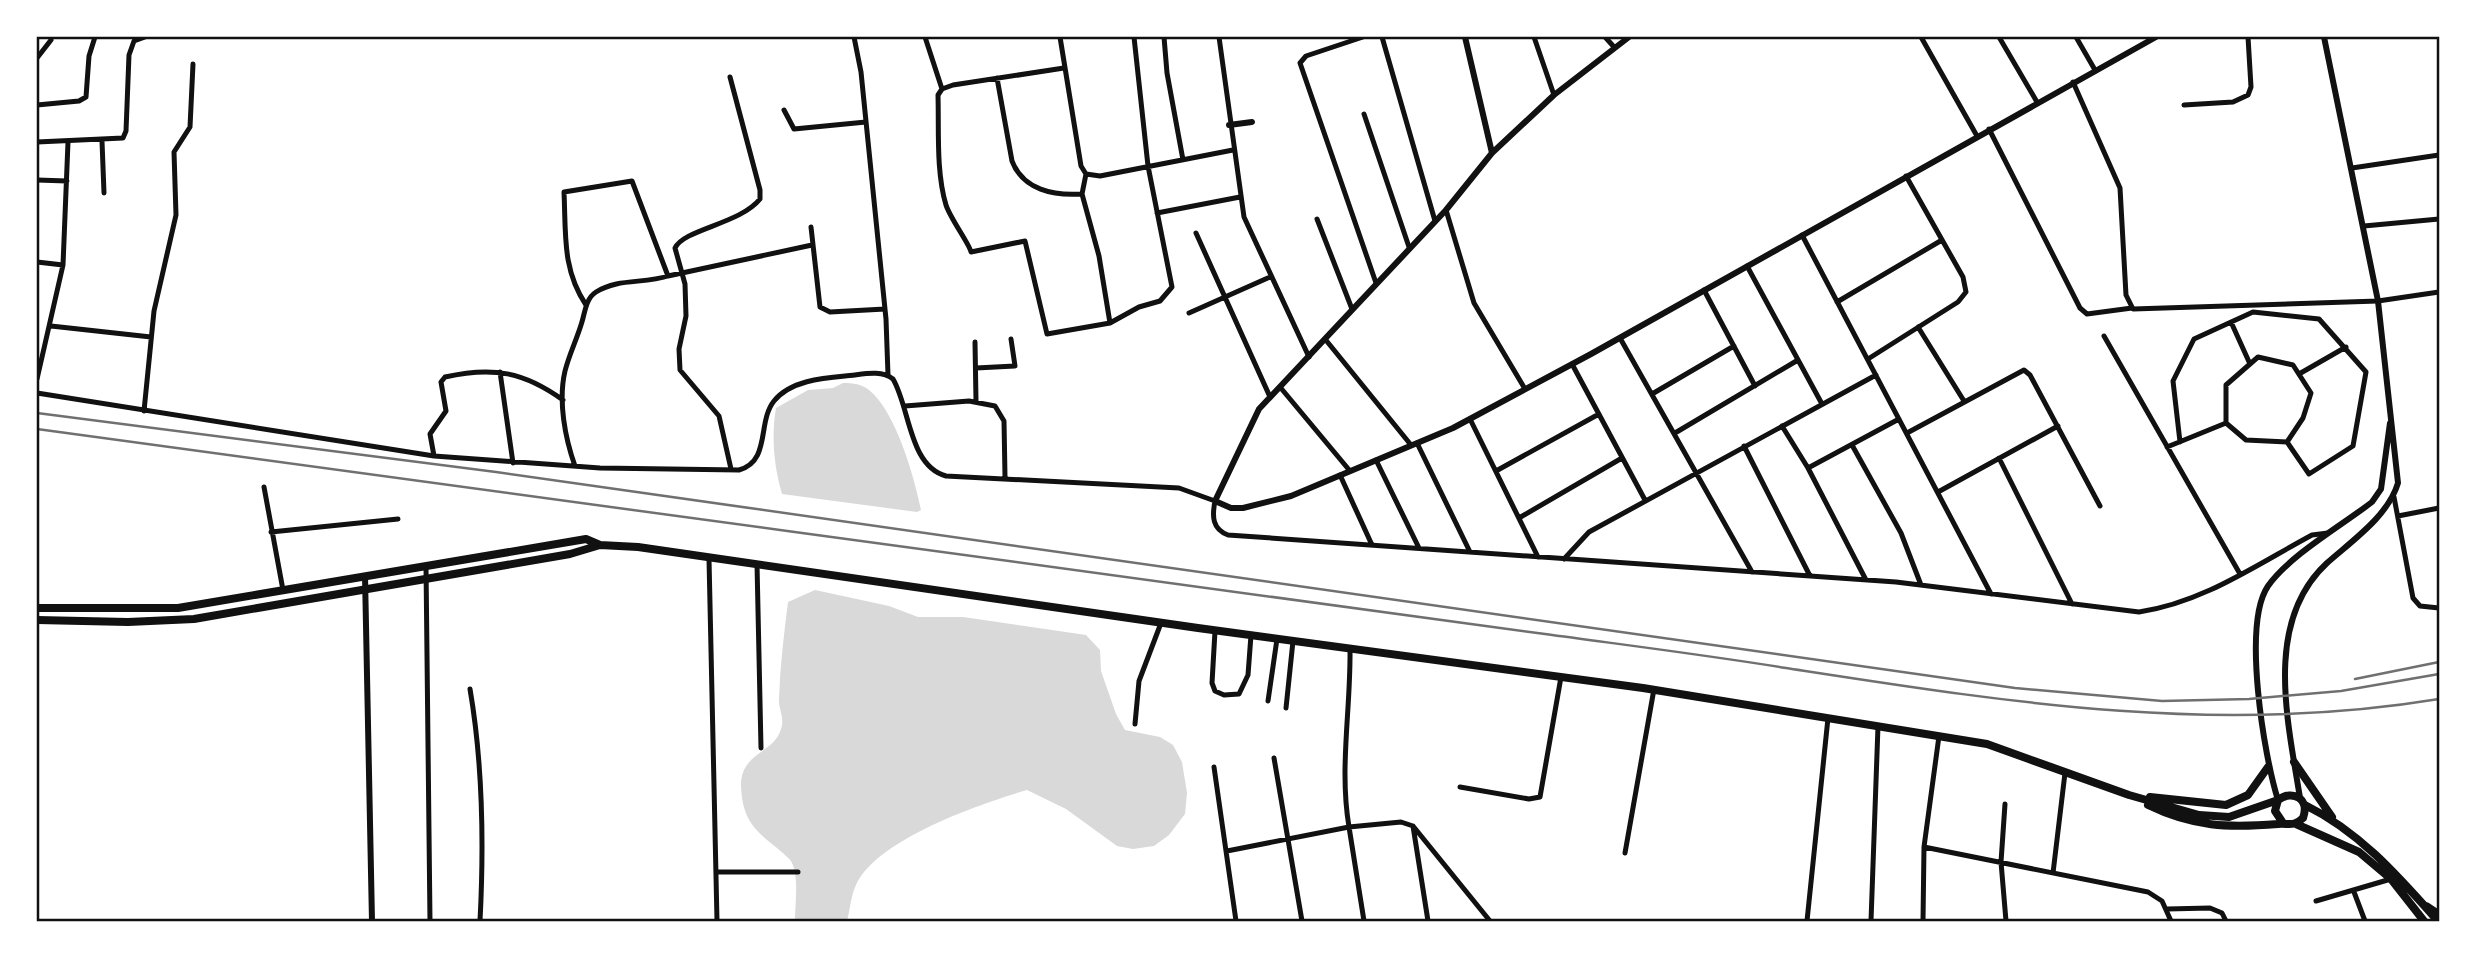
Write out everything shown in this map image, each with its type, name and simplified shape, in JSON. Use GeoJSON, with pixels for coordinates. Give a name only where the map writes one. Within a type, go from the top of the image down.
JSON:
{"type":"FeatureCollection","features":[{"type":"Feature","properties":{"kind":"main road"},"geometry":{"type":"LineString","coordinates":[[37,608],[178,608],[586,539],[600,545],[638,547],[1215,631],[1654,689],[1987,744],[2129,795],[2199,815],[2229,817],[2281,798],[2302,802],[2333,819],[2376,853],[2438,921]]}},
{"type":"Feature","properties":{"kind":"main road"},"geometry":{"type":"LineString","coordinates":[[37,620],[128,622],[194,619],[589,550],[600,545]]}},
{"type":"Feature","properties":{"kind":"main road"},"geometry":{"type":"LineString","coordinates":[[2294,762],[2333,819]]}},
{"type":"Feature","properties":{"kind":"main road"},"geometry":{"type":"LineString","coordinates":[[2129,795],[2226,805],[2248,795],[2267,767]]}},
{"type":"Feature","properties":{"kind":"main road"},"geometry":{"type":"LineString","coordinates":[[2129,795],[2177,819],[2221,827],[2296,824],[2348,846],[2391,879],[2424,921]]}},
{"type":"Feature","properties":{"kind":"main road"},"geometry":{"type":"LineString","coordinates":[[2281,798],[2275,811],[2283,823]]}},
{"type":"Feature","properties":{"kind":"main road"},"geometry":{"type":"LineString","coordinates":[[2296,824],[2305,814],[2302,802]]}},
{"type":"Feature","properties":{"kind":"main road"},"geometry":{"type":"LineString","coordinates":[[2421,902],[2439,914]]}},
{"type":"Feature","properties":{"kind":"street"},"geometry":{"type":"LineString","coordinates":[[37,106],[79,102],[86,97],[89,56],[95,37]]}},
{"type":"Feature","properties":{"kind":"street"},"geometry":{"type":"LineString","coordinates":[[37,142],[118,140],[125,135],[129,55],[134,41],[145,37]]}},
{"type":"Feature","properties":{"kind":"street"},"geometry":{"type":"LineString","coordinates":[[854,37],[866,122],[885,309],[888,375],[900,390],[919,450],[933,471],[946,476],[1179,488],[1231,508],[1243,508],[1291,495],[1470,419],[1572,365],[2156,37]]}},
{"type":"Feature","properties":{"kind":"street"},"geometry":{"type":"LineString","coordinates":[[925,37],[942,89],[938,96],[945,201],[954,226],[971,247],[971,252],[1025,241],[1047,334],[1110,324],[1139,307],[1160,301],[1170,292],[1172,282],[1148,166],[1134,37]]}},
{"type":"Feature","properties":{"kind":"street"},"geometry":{"type":"LineString","coordinates":[[1060,37],[1081,166],[1086,174],[1082,194],[1099,256],[1110,324]]}},
{"type":"Feature","properties":{"kind":"street"},"geometry":{"type":"LineString","coordinates":[[1164,37],[1167,73],[1183,160]]}},
{"type":"Feature","properties":{"kind":"street"},"geometry":{"type":"LineString","coordinates":[[1219,37],[1240,197],[1251,237],[1309,356]]}},
{"type":"Feature","properties":{"kind":"street"},"geometry":{"type":"LineString","coordinates":[[1363,37],[1306,56],[1300,63],[1376,283]]}},
{"type":"Feature","properties":{"kind":"street"},"geometry":{"type":"LineString","coordinates":[[1382,37],[1435,221]]}},
{"type":"Feature","properties":{"kind":"street"},"geometry":{"type":"LineString","coordinates":[[1465,37],[1493,153]]}},
{"type":"Feature","properties":{"kind":"street"},"geometry":{"type":"LineString","coordinates":[[1534,37],[1554,95]]}},
{"type":"Feature","properties":{"kind":"street"},"geometry":{"type":"LineString","coordinates":[[1605,37],[1615,48]]}},
{"type":"Feature","properties":{"kind":"street"},"geometry":{"type":"LineString","coordinates":[[1629,37],[1554,95],[1493,153],[1446,210],[1259,409],[1214,501],[1212,518],[1220,531],[1228,535],[1866,580],[2139,612],[2168,608],[2199,597],[2312,535],[2332,533]]}},
{"type":"Feature","properties":{"kind":"street"},"geometry":{"type":"LineString","coordinates":[[1921,37],[1977,136]]}},
{"type":"Feature","properties":{"kind":"street"},"geometry":{"type":"LineString","coordinates":[[1999,37],[2037,102]]}},
{"type":"Feature","properties":{"kind":"street"},"geometry":{"type":"LineString","coordinates":[[2076,37],[2095,70]]}},
{"type":"Feature","properties":{"kind":"street"},"geometry":{"type":"LineString","coordinates":[[2184,106],[2233,102],[2248,95],[2251,87],[2248,37]]}},
{"type":"Feature","properties":{"kind":"street"},"geometry":{"type":"LineString","coordinates":[[2324,37],[2378,300],[2392,408],[2398,483],[2394,497],[2413,598],[2420,606],[2439,608]]}},
{"type":"Feature","properties":{"kind":"street"},"geometry":{"type":"LineString","coordinates":[[37,58],[51,40]]}},
{"type":"Feature","properties":{"kind":"street"},"geometry":{"type":"LineString","coordinates":[[144,411],[151,337],[176,215],[174,152],[191,121],[193,64]]}},
{"type":"Feature","properties":{"kind":"street"},"geometry":{"type":"LineString","coordinates":[[942,89],[1064,68]]}},
{"type":"Feature","properties":{"kind":"street"},"geometry":{"type":"LineString","coordinates":[[730,76],[760,190],[760,199],[746,212],[724,224],[684,237],[677,243],[676,258],[684,274],[686,316],[679,349],[680,370],[719,416],[731,469]]}},
{"type":"Feature","properties":{"kind":"street"},"geometry":{"type":"LineString","coordinates":[[997,78],[1017,174],[1023,180],[1053,194],[1082,194]]}},
{"type":"Feature","properties":{"kind":"street"},"geometry":{"type":"LineString","coordinates":[[2073,82],[2120,188],[2126,295],[2132,308]]}},
{"type":"Feature","properties":{"kind":"street"},"geometry":{"type":"LineString","coordinates":[[784,110],[790,126],[796,129],[866,122]]}},
{"type":"Feature","properties":{"kind":"street"},"geometry":{"type":"LineString","coordinates":[[1364,114],[1409,247]]}},
{"type":"Feature","properties":{"kind":"street"},"geometry":{"type":"LineString","coordinates":[[1229,125],[1252,122]]}},
{"type":"Feature","properties":{"kind":"street"},"geometry":{"type":"LineString","coordinates":[[1990,129],[2080,308],[2087,314],[2132,308],[2140,310],[2378,300],[2439,292]]}},
{"type":"Feature","properties":{"kind":"street"},"geometry":{"type":"LineString","coordinates":[[102,141],[104,193]]}},
{"type":"Feature","properties":{"kind":"street"},"geometry":{"type":"LineString","coordinates":[[37,379],[40,355],[51,326],[63,264],[68,142]]}},
{"type":"Feature","properties":{"kind":"street"},"geometry":{"type":"LineString","coordinates":[[1086,174],[1100,176],[1233,150]]}},
{"type":"Feature","properties":{"kind":"street"},"geometry":{"type":"LineString","coordinates":[[2352,168],[2439,155]]}},
{"type":"Feature","properties":{"kind":"street"},"geometry":{"type":"LineString","coordinates":[[1868,359],[1958,302],[1966,292],[1963,277],[1906,176]]}},
{"type":"Feature","properties":{"kind":"street"},"geometry":{"type":"LineString","coordinates":[[37,180],[67,181]]}},
{"type":"Feature","properties":{"kind":"street"},"geometry":{"type":"LineString","coordinates":[[586,305],[573,286],[568,270],[564,192],[632,181],[668,276]]}},
{"type":"Feature","properties":{"kind":"street"},"geometry":{"type":"LineString","coordinates":[[1157,213],[1240,197]]}},
{"type":"Feature","properties":{"kind":"street"},"geometry":{"type":"LineString","coordinates":[[1446,210],[1478,311],[1525,389]]}},
{"type":"Feature","properties":{"kind":"street"},"geometry":{"type":"LineString","coordinates":[[1317,219],[1352,309]]}},
{"type":"Feature","properties":{"kind":"street"},"geometry":{"type":"LineString","coordinates":[[2364,226],[2439,219]]}},
{"type":"Feature","properties":{"kind":"street"},"geometry":{"type":"LineString","coordinates":[[811,227],[818,302],[823,310],[885,309]]}},
{"type":"Feature","properties":{"kind":"street"},"geometry":{"type":"LineString","coordinates":[[1196,233],[1270,397]]}},
{"type":"Feature","properties":{"kind":"street"},"geometry":{"type":"LineString","coordinates":[[1802,235],[1991,594]]}},
{"type":"Feature","properties":{"kind":"street"},"geometry":{"type":"LineString","coordinates":[[1837,302],[1942,240]]}},
{"type":"Feature","properties":{"kind":"street"},"geometry":{"type":"LineString","coordinates":[[575,466],[569,450],[563,400],[564,374],[586,305],[593,294],[625,281],[645,283],[812,245]]}},
{"type":"Feature","properties":{"kind":"street"},"geometry":{"type":"LineString","coordinates":[[37,262],[63,264]]}},
{"type":"Feature","properties":{"kind":"street"},"geometry":{"type":"LineString","coordinates":[[1747,266],[1822,404]]}},
{"type":"Feature","properties":{"kind":"street"},"geometry":{"type":"LineString","coordinates":[[1189,313],[1270,277]]}},
{"type":"Feature","properties":{"kind":"street"},"geometry":{"type":"LineString","coordinates":[[1704,290],[1755,386]]}},
{"type":"Feature","properties":{"kind":"street"},"geometry":{"type":"LineString","coordinates":[[2180,442],[2173,381],[2194,339],[2253,312],[2319,319],[2366,372],[2353,446],[2309,474],[2287,442]]}},
{"type":"Feature","properties":{"kind":"street"},"geometry":{"type":"LineString","coordinates":[[2231,322],[2250,364]]}},
{"type":"Feature","properties":{"kind":"street"},"geometry":{"type":"LineString","coordinates":[[51,326],[151,337]]}},
{"type":"Feature","properties":{"kind":"street"},"geometry":{"type":"LineString","coordinates":[[1918,327],[1964,401]]}},
{"type":"Feature","properties":{"kind":"street"},"geometry":{"type":"LineString","coordinates":[[2104,336],[2240,574]]}},
{"type":"Feature","properties":{"kind":"street"},"geometry":{"type":"LineString","coordinates":[[1620,338],[1752,572]]}},
{"type":"Feature","properties":{"kind":"street"},"geometry":{"type":"LineString","coordinates":[[976,368],[1016,366],[1012,339]]}},
{"type":"Feature","properties":{"kind":"street"},"geometry":{"type":"LineString","coordinates":[[1325,340],[1414,444],[1470,552]]}},
{"type":"Feature","properties":{"kind":"street"},"geometry":{"type":"LineString","coordinates":[[975,342],[976,401]]}},
{"type":"Feature","properties":{"kind":"street"},"geometry":{"type":"LineString","coordinates":[[1652,394],[1734,346]]}},
{"type":"Feature","properties":{"kind":"street"},"geometry":{"type":"LineString","coordinates":[[2299,374],[2346,347]]}},
{"type":"Feature","properties":{"kind":"street"},"geometry":{"type":"LineString","coordinates":[[2259,357],[2293,365],[2311,393],[2303,418],[2287,442],[2246,440],[2226,423],[2226,384],[2259,357]]}},
{"type":"Feature","properties":{"kind":"street"},"geometry":{"type":"LineString","coordinates":[[1675,433],[1798,360]]}},
{"type":"Feature","properties":{"kind":"street"},"geometry":{"type":"LineString","coordinates":[[1572,365],[1645,500]]}},
{"type":"Feature","properties":{"kind":"street"},"geometry":{"type":"LineString","coordinates":[[1907,433],[2024,370],[2030,375],[2100,506]]}},
{"type":"Feature","properties":{"kind":"street"},"geometry":{"type":"LineString","coordinates":[[434,456],[430,434],[446,411],[442,379],[500,372],[533,381],[563,400]]}},
{"type":"Feature","properties":{"kind":"street"},"geometry":{"type":"LineString","coordinates":[[500,372],[513,463]]}},
{"type":"Feature","properties":{"kind":"street"},"geometry":{"type":"LineString","coordinates":[[37,393],[434,456],[575,466],[731,469],[745,468],[754,461],[759,453],[767,413],[774,400],[788,390],[818,379],[888,375]]}},
{"type":"Feature","properties":{"kind":"street"},"geometry":{"type":"LineString","coordinates":[[1563,559],[1589,532],[1876,375]]}},
{"type":"Feature","properties":{"kind":"street"},"geometry":{"type":"LineString","coordinates":[[1280,387],[1350,471]]}},
{"type":"Feature","properties":{"kind":"street"},"geometry":{"type":"LineString","coordinates":[[905,406],[976,401],[995,406],[1002,416],[1005,477]]}},
{"type":"Feature","properties":{"kind":"street"},"geometry":{"type":"LineString","coordinates":[[2281,798],[2267,767],[2263,737],[2257,607],[2269,585],[2291,562],[2372,502],[2381,489],[2392,408]]}},
{"type":"Feature","properties":{"kind":"street"},"geometry":{"type":"LineString","coordinates":[[1496,471],[1599,414]]}},
{"type":"Feature","properties":{"kind":"street"},"geometry":{"type":"LineString","coordinates":[[1470,419],[1538,557]]}},
{"type":"Feature","properties":{"kind":"street"},"geometry":{"type":"LineString","coordinates":[[1808,468],[1899,419]]}},
{"type":"Feature","properties":{"kind":"street"},"geometry":{"type":"LineString","coordinates":[[2168,447],[2226,423]]}},
{"type":"Feature","properties":{"kind":"street"},"geometry":{"type":"LineString","coordinates":[[1782,426],[1808,468],[1866,580]]}},
{"type":"Feature","properties":{"kind":"street"},"geometry":{"type":"LineString","coordinates":[[1938,492],[2058,426]]}},
{"type":"Feature","properties":{"kind":"street"},"geometry":{"type":"LineString","coordinates":[[1852,445],[1901,533],[1921,585]]}},
{"type":"Feature","properties":{"kind":"street"},"geometry":{"type":"LineString","coordinates":[[1744,446],[1810,576]]}},
{"type":"Feature","properties":{"kind":"street"},"geometry":{"type":"LineString","coordinates":[[1519,518],[1622,458]]}},
{"type":"Feature","properties":{"kind":"street"},"geometry":{"type":"LineString","coordinates":[[1999,458],[2072,604]]}},
{"type":"Feature","properties":{"kind":"street"},"geometry":{"type":"LineString","coordinates":[[1376,460],[1419,549]]}},
{"type":"Feature","properties":{"kind":"street"},"geometry":{"type":"LineString","coordinates":[[1340,475],[1373,545]]}},
{"type":"Feature","properties":{"kind":"street"},"geometry":{"type":"LineString","coordinates":[[264,487],[283,590]]}},
{"type":"Feature","properties":{"kind":"street"},"geometry":{"type":"LineString","coordinates":[[2302,802],[2289,729],[2284,654],[2298,599],[2316,573],[2394,497]]}},
{"type":"Feature","properties":{"kind":"street"},"geometry":{"type":"LineString","coordinates":[[2398,516],[2439,508]]}},
{"type":"Feature","properties":{"kind":"street"},"geometry":{"type":"LineString","coordinates":[[271,531],[398,519]]}},
{"type":"Feature","properties":{"kind":"street"},"geometry":{"type":"LineString","coordinates":[[709,559],[717,921]]}},
{"type":"Feature","properties":{"kind":"street"},"geometry":{"type":"LineString","coordinates":[[757,565],[761,748]]}},
{"type":"Feature","properties":{"kind":"street"},"geometry":{"type":"LineString","coordinates":[[426,566],[430,921]]}},
{"type":"Feature","properties":{"kind":"street"},"geometry":{"type":"LineString","coordinates":[[366,576],[372,921]]}},
{"type":"Feature","properties":{"kind":"street"},"geometry":{"type":"LineString","coordinates":[[1135,724],[1139,681],[1161,623]]}},
{"type":"Feature","properties":{"kind":"street"},"geometry":{"type":"LineString","coordinates":[[1215,631],[1212,683],[1215,691],[1224,695],[1239,694],[1245,686],[1251,635]]}},
{"type":"Feature","properties":{"kind":"street"},"geometry":{"type":"LineString","coordinates":[[1268,701],[1277,639]]}},
{"type":"Feature","properties":{"kind":"street"},"geometry":{"type":"LineString","coordinates":[[1286,708],[1293,641]]}},
{"type":"Feature","properties":{"kind":"street"},"geometry":{"type":"LineString","coordinates":[[1350,648],[1349,724],[1343,787],[1364,921]]}},
{"type":"Feature","properties":{"kind":"street"},"geometry":{"type":"LineString","coordinates":[[1460,787],[1529,799],[1540,797],[1561,677]]}},
{"type":"Feature","properties":{"kind":"street"},"geometry":{"type":"LineString","coordinates":[[470,689],[477,735],[481,816],[480,921]]}},
{"type":"Feature","properties":{"kind":"street"},"geometry":{"type":"LineString","coordinates":[[1625,853],[1654,689]]}},
{"type":"Feature","properties":{"kind":"street"},"geometry":{"type":"LineString","coordinates":[[1807,921],[1828,718]]}},
{"type":"Feature","properties":{"kind":"street"},"geometry":{"type":"LineString","coordinates":[[1871,921],[1878,726]]}},
{"type":"Feature","properties":{"kind":"street"},"geometry":{"type":"LineString","coordinates":[[1923,921],[1924,847],[1940,736]]}},
{"type":"Feature","properties":{"kind":"street"},"geometry":{"type":"LineString","coordinates":[[1274,758],[1302,921]]}},
{"type":"Feature","properties":{"kind":"street"},"geometry":{"type":"LineString","coordinates":[[1214,767],[1236,921]]}},
{"type":"Feature","properties":{"kind":"street"},"geometry":{"type":"LineString","coordinates":[[2053,873],[2065,773]]}},
{"type":"Feature","properties":{"kind":"street"},"geometry":{"type":"LineString","coordinates":[[2006,804],[2001,862],[2006,921]]}},
{"type":"Feature","properties":{"kind":"street"},"geometry":{"type":"LineString","coordinates":[[1227,851],[1349,827],[1401,822],[1413,826],[1490,921]]}},
{"type":"Feature","properties":{"kind":"street"},"geometry":{"type":"LineString","coordinates":[[1413,826],[1428,921]]}},
{"type":"Feature","properties":{"kind":"street"},"geometry":{"type":"LineString","coordinates":[[1924,847],[2148,892],[2158,897],[2167,909],[2171,921]]}},
{"type":"Feature","properties":{"kind":"street"},"geometry":{"type":"LineString","coordinates":[[716,872],[798,872]]}},
{"type":"Feature","properties":{"kind":"street"},"geometry":{"type":"LineString","coordinates":[[2316,901],[2391,879]]}},
{"type":"Feature","properties":{"kind":"street"},"geometry":{"type":"LineString","coordinates":[[2354,892],[2365,921]]}},
{"type":"Feature","properties":{"kind":"street"},"geometry":{"type":"LineString","coordinates":[[2167,909],[2210,908],[2222,913],[2225,921]]}},
{"type":"Feature","properties":{"kind":"shaded area"},"geometry":{"type":"Polygon","coordinates":[[[843,383],[866,388],[888,413],[909,463],[921,510],[917,512],[782,494],[774,451],[776,408],[808,390],[833,388],[843,383]]]}},
{"type":"Feature","properties":{"kind":"shaded area"},"geometry":{"type":"Polygon","coordinates":[[[815,590],[889,606],[918,617],[963,617],[1086,635],[1100,650],[1101,671],[1116,714],[1125,730],[1160,737],[1173,745],[1182,762],[1187,793],[1185,814],[1169,835],[1154,846],[1133,849],[1117,846],[1066,809],[1027,790],[958,814],[907,838],[885,853],[867,868],[856,885],[847,921],[795,921],[796,883],[792,863],[751,822],[744,807],[741,787],[746,767],[772,744],[781,729],[779,702],[788,602],[815,590]]]}},
{"type":"Feature","properties":{"kind":"railway"},"geometry":{"type":"LineString","coordinates":[[37,413],[496,472],[2015,688],[2162,701],[2249,699],[2341,691],[2439,674]]}},
{"type":"Feature","properties":{"kind":"railway"},"geometry":{"type":"LineString","coordinates":[[37,429],[1666,650],[2031,703],[2111,710],[2274,715],[2356,710],[2439,699]]}},
{"type":"Feature","properties":{"kind":"railway"},"geometry":{"type":"LineString","coordinates":[[2355,679],[2439,662]]}}]}
